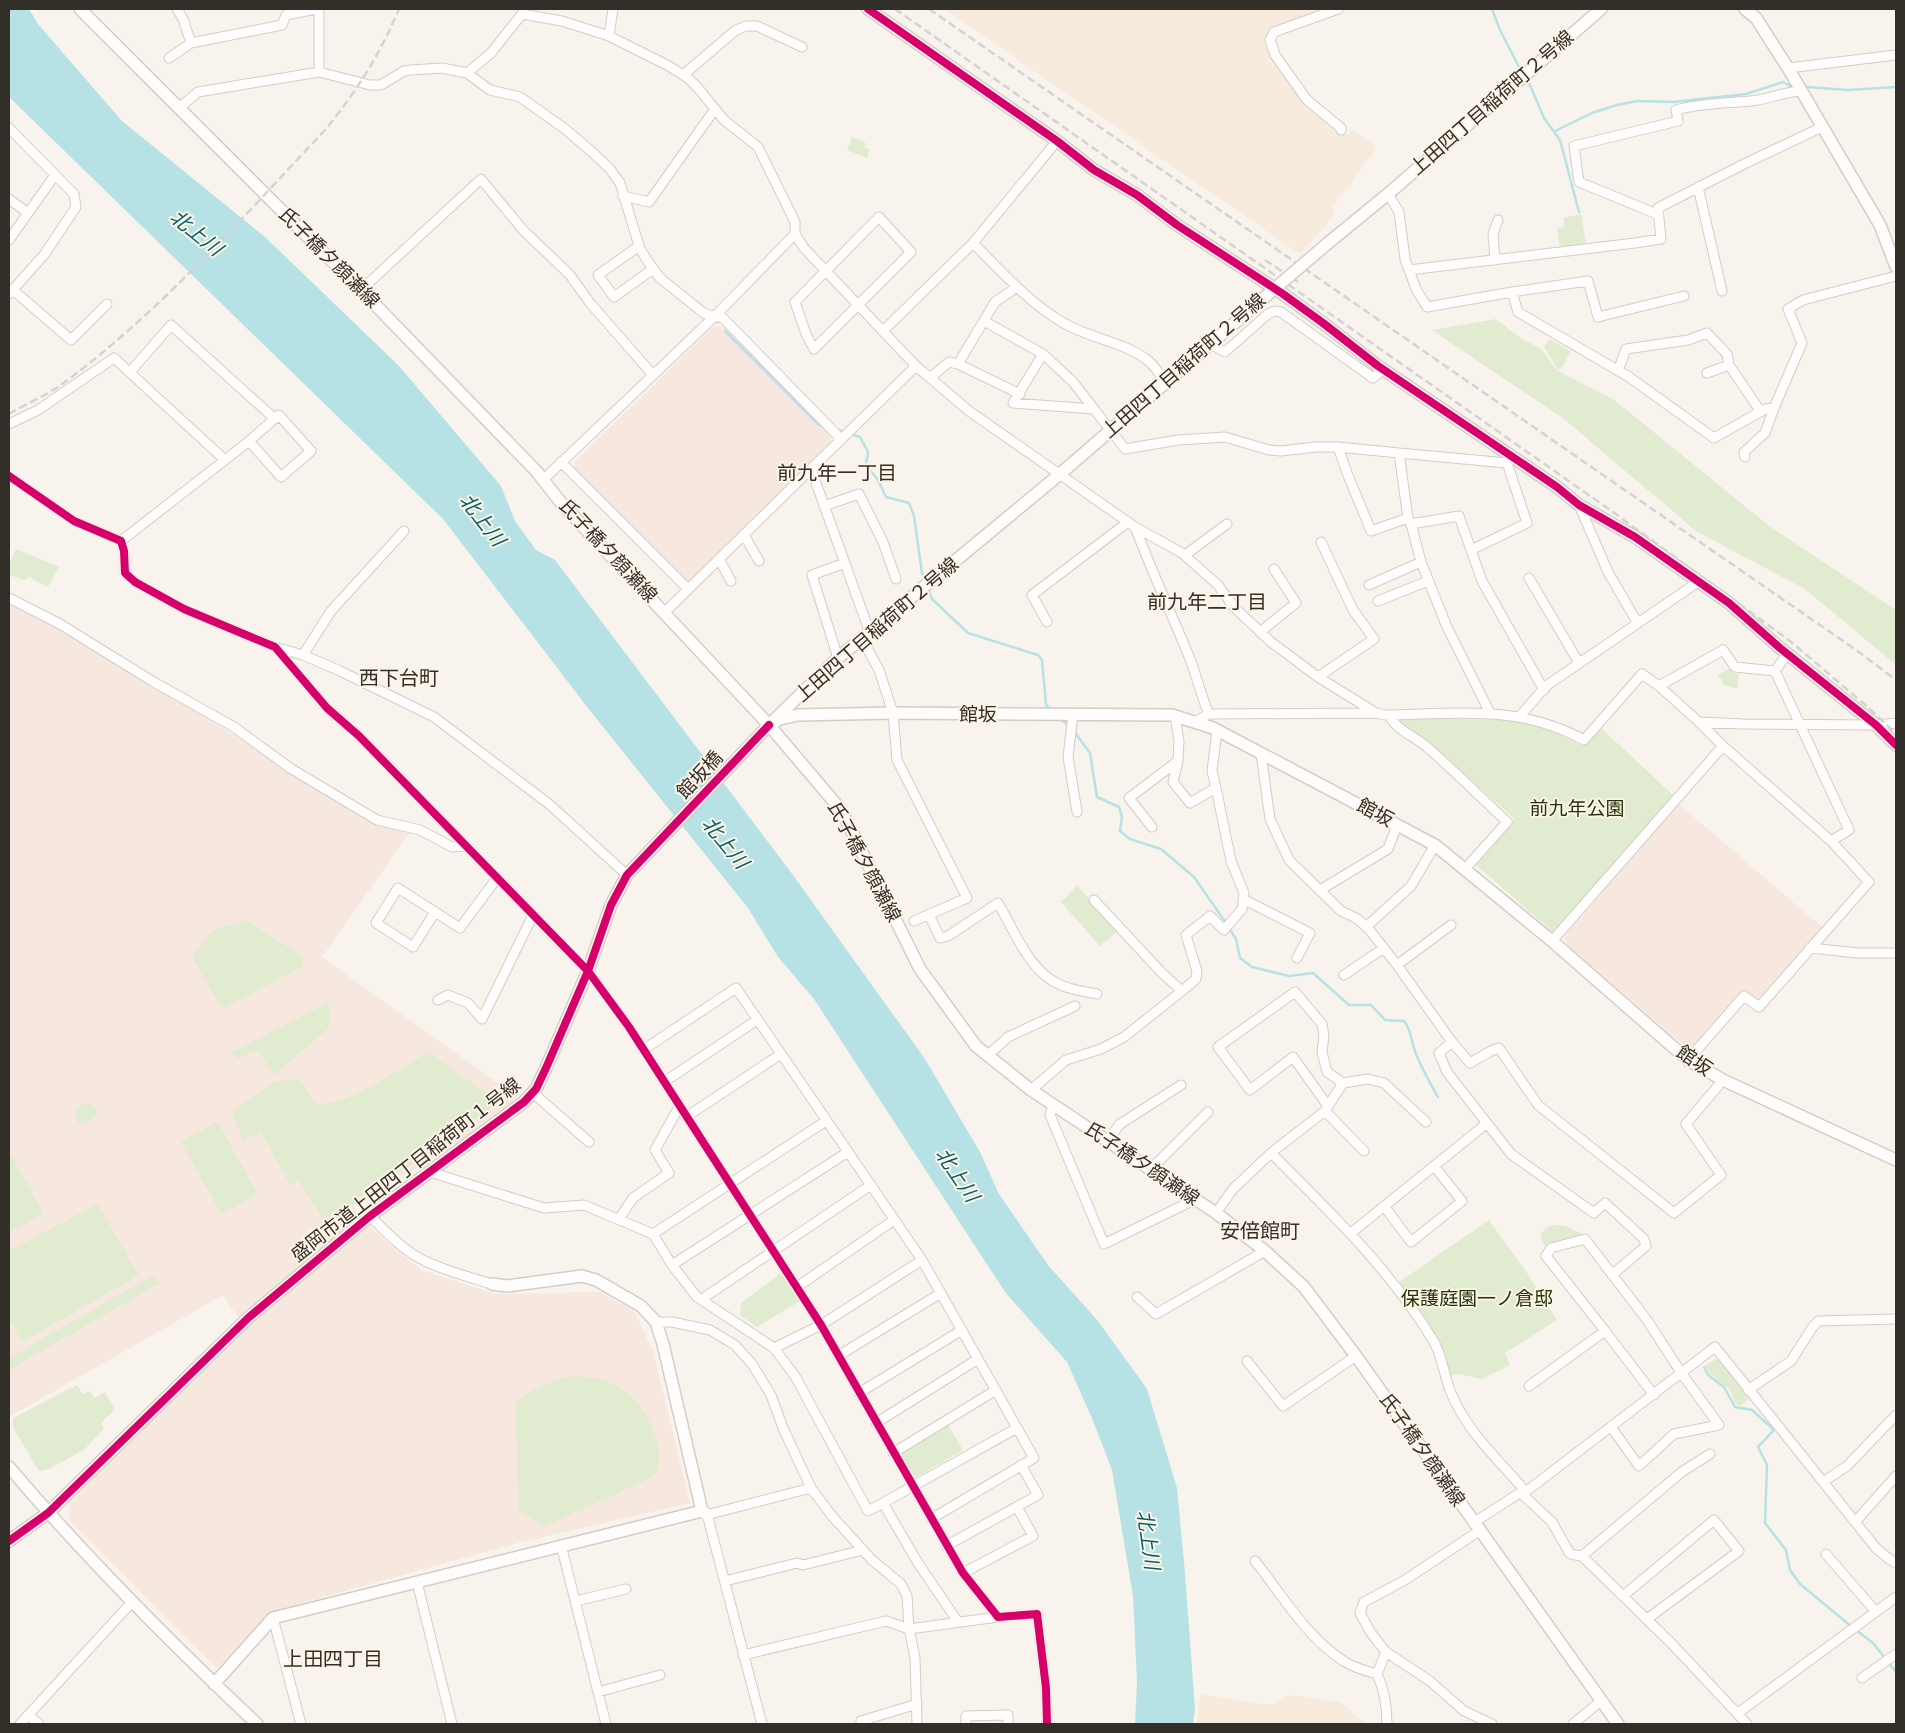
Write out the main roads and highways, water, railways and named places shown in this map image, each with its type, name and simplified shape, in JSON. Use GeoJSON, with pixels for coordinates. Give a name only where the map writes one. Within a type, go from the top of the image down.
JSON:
{"type":"FeatureCollection","features":[{"type":"Feature","properties":{"kind":"water","name":"北上川"},"geometry":{"type":"Polygon","coordinates":[[[9,9],[29,9],[38,24],[122,121],[265,237],[399,366],[501,486],[515,521],[536,550],[555,560],[790,871],[925,1059],[980,1152],[999,1194],[1048,1265],[1098,1321],[1147,1389],[1177,1488],[1195,1710],[1193,1724],[1135,1724],[1137,1682],[1133,1596],[1112,1470],[1067,1362],[1005,1292],[814,999],[778,957],[748,908],[588,708],[443,519],[9,97],[9,9]]]}},
{"type":"Feature","properties":{"kind":"waterway"},"geometry":{"type":"LineString","coordinates":[[1492,9],[1500,30],[1520,69]]}},
{"type":"Feature","properties":{"kind":"waterway"},"geometry":{"type":"LineString","coordinates":[[1555,131],[1592,113],[1637,101],[1674,102],[1746,94],[1783,82],[1792,87]]}},
{"type":"Feature","properties":{"kind":"waterway"},"geometry":{"type":"LineString","coordinates":[[1529,83],[1544,118],[1560,140],[1579,212]]}},
{"type":"Feature","properties":{"kind":"waterway"},"geometry":{"type":"LineString","coordinates":[[1807,87],[1848,90],[1896,87]]}},
{"type":"Feature","properties":{"kind":"waterway"},"geometry":{"type":"LineString","coordinates":[[725,331],[819,425],[825,426]]}},
{"type":"Feature","properties":{"kind":"waterway"},"geometry":{"type":"LineString","coordinates":[[835,429],[860,437],[868,452],[866,465],[878,480],[886,497],[909,503],[914,516],[922,573],[926,582]]}},
{"type":"Feature","properties":{"kind":"waterway"},"geometry":{"type":"LineString","coordinates":[[927,587],[932,599],[968,633],[1038,655],[1042,660],[1046,705],[1051,710]]}},
{"type":"Feature","properties":{"kind":"waterway"},"geometry":{"type":"LineString","coordinates":[[1061,719],[1070,727]]}},
{"type":"Feature","properties":{"kind":"waterway"},"geometry":{"type":"LineString","coordinates":[[1074,731],[1090,753],[1097,797],[1119,807],[1122,817],[1120,831],[1130,839],[1161,849],[1194,877],[1226,923]]}},
{"type":"Feature","properties":{"kind":"waterway"},"geometry":{"type":"LineString","coordinates":[[1229,928],[1236,939],[1240,958],[1252,967],[1289,976],[1313,973],[1349,1005],[1371,1005],[1385,1020],[1404,1021],[1409,1029],[1418,1060],[1438,1097]]}},
{"type":"Feature","properties":{"kind":"waterway"},"geometry":{"type":"LineString","coordinates":[[1704,1367],[1708,1375],[1724,1387],[1735,1407],[1752,1410],[1774,1430],[1758,1447],[1767,1465],[1765,1523],[1786,1550],[1790,1570],[1800,1584],[1852,1627]]}},
{"type":"Feature","properties":{"kind":"waterway"},"geometry":{"type":"LineString","coordinates":[[1856,1630],[1873,1643],[1896,1672]]}},
{"type":"Feature","properties":{"kind":"railway"},"geometry":{"type":"LineString","coordinates":[[9,414],[58,387],[101,354],[201,262],[337,115],[376,57],[399,9]]}},
{"type":"Feature","properties":{"kind":"railway"},"geometry":{"type":"LineString","coordinates":[[895,9],[1613,512],[1790,641],[1869,708],[1896,734]]}},
{"type":"Feature","properties":{"kind":"railway"},"geometry":{"type":"LineString","coordinates":[[929,9],[1859,652],[1896,680]]}},
{"type":"Feature","properties":{"kind":"railway"},"geometry":{"type":"LineString","coordinates":[[1265,260],[1298,282]]}},
{"type":"Feature","properties":{"kind":"district","name":"前九年一丁目"},"geometry":{"type":"Point","coordinates":[837,473]}},
{"type":"Feature","properties":{"kind":"district","name":"前九年二丁目"},"geometry":{"type":"Point","coordinates":[1207,602]}},
{"type":"Feature","properties":{"kind":"district","name":"西下台町"},"geometry":{"type":"Point","coordinates":[399,678]}},
{"type":"Feature","properties":{"kind":"district","name":"安倍館町"},"geometry":{"type":"Point","coordinates":[1260,1231]}},
{"type":"Feature","properties":{"kind":"district","name":"上田四丁目"},"geometry":{"type":"Point","coordinates":[333,1659]}},
{"type":"Feature","properties":{"kind":"park label","name":"前九年公園"},"geometry":{"type":"Point","coordinates":[1577,809]}},
{"type":"Feature","properties":{"kind":"park label","name":"保護庭園一ノ倉邸"},"geometry":{"type":"Point","coordinates":[1477,1299]}}]}
